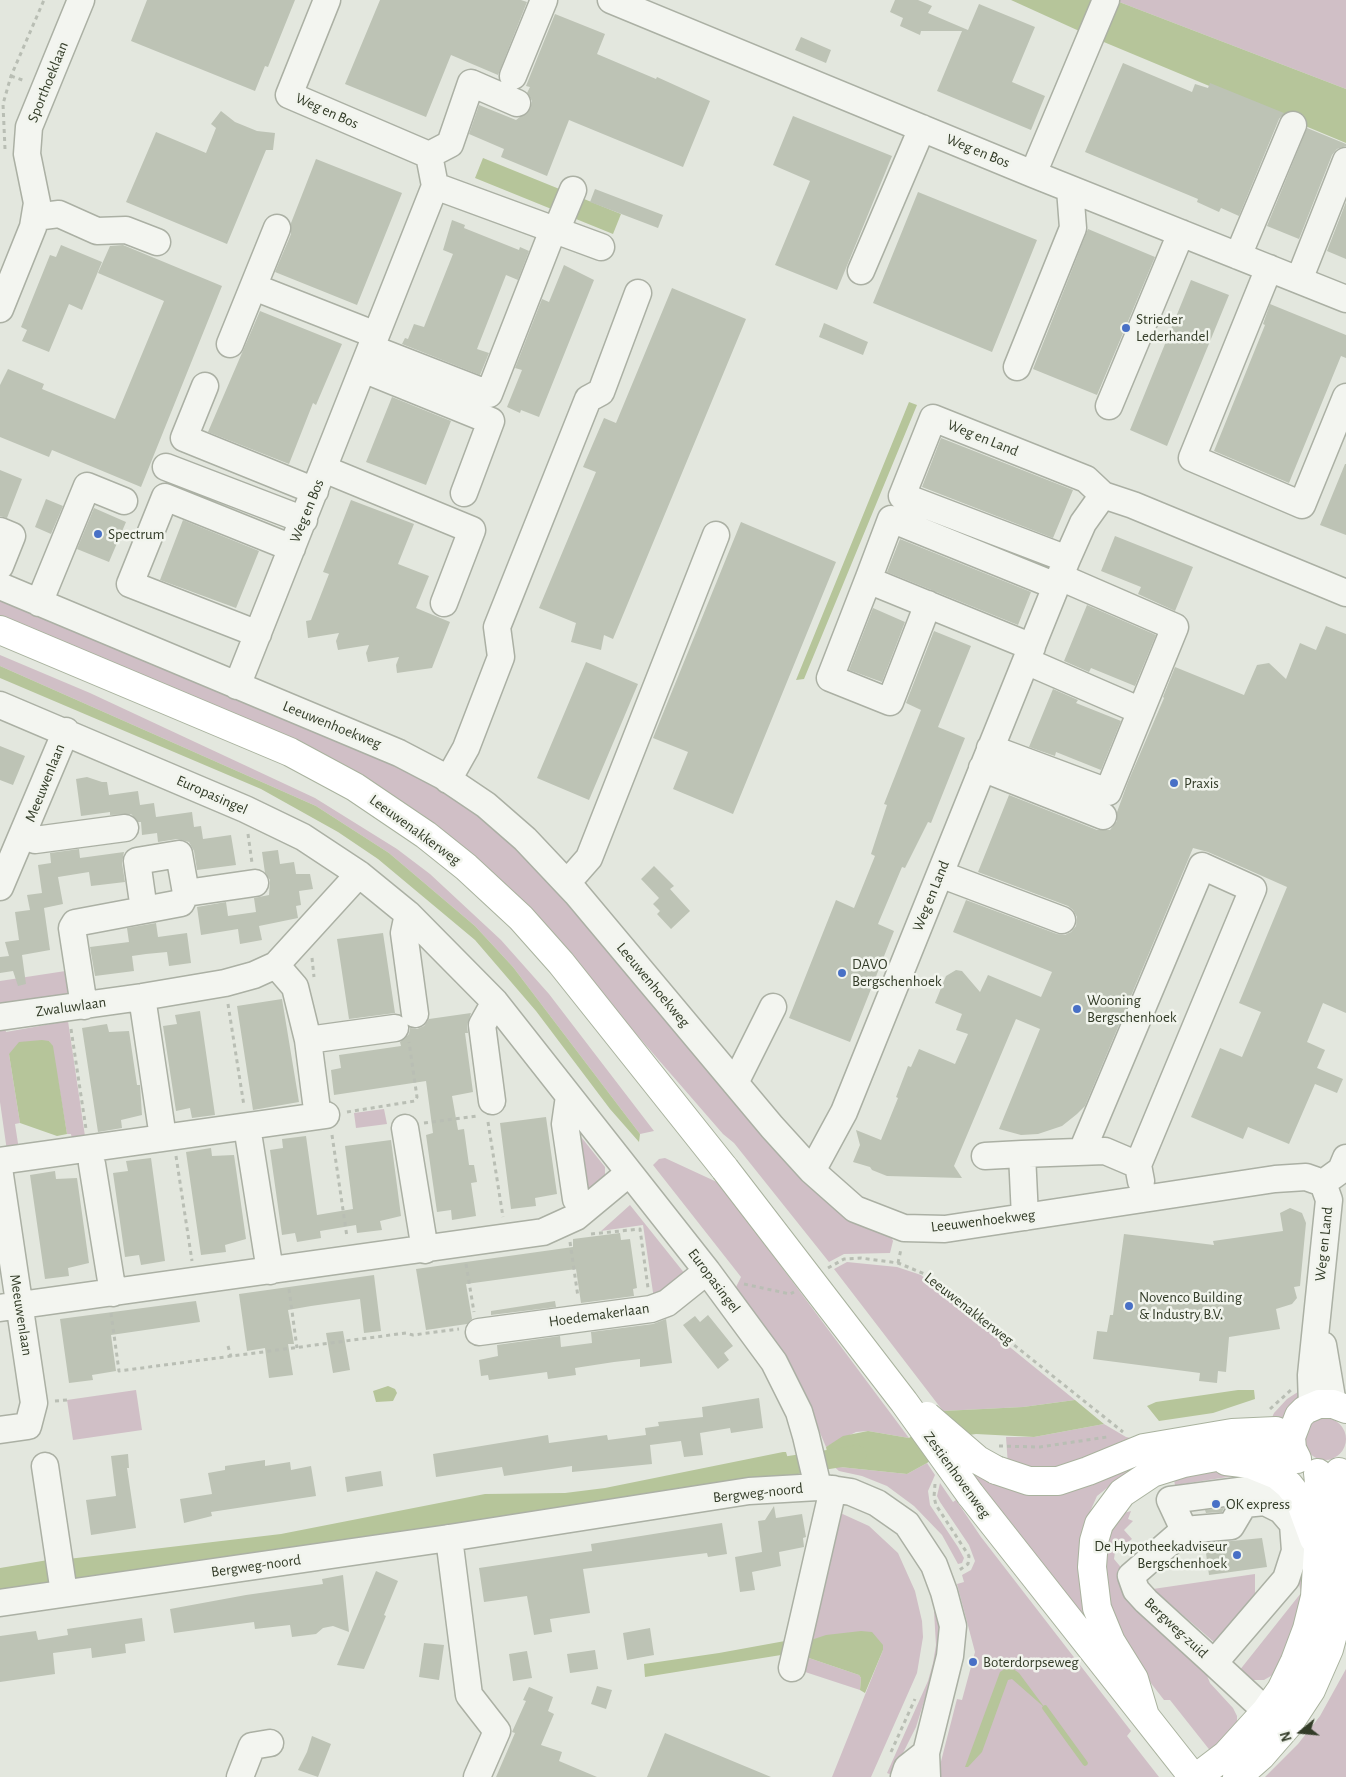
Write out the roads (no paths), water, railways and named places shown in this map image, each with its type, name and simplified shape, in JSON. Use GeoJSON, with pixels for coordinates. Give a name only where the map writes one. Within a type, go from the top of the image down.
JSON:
{"type":"FeatureCollection","features":[{"type":"Feature","properties":{"kind":"main road","name":"Leeuwenakkerweg"},"geometry":{"type":"LineString","coordinates":[[0,630],[150,691],[290,752],[355,788],[426,835],[466,867],[521,918],[568,970],[725,1169]]}},
{"type":"Feature","properties":{"kind":"main road","name":"Zestienhovenweg"},"geometry":{"type":"LineString","coordinates":[[725,1169],[904,1402],[970,1494],[1195,1777]]}},
{"type":"Feature","properties":{"kind":"main road"},"geometry":{"type":"LineString","coordinates":[[904,1402],[927,1416],[978,1460],[994,1459],[1029,1481],[1058,1481],[1144,1448],[1232,1433],[1292,1440]]}},
{"type":"Feature","properties":{"kind":"main road"},"geometry":{"type":"LineString","coordinates":[[1330,1406],[1299,1416],[1292,1440],[1302,1465],[1334,1471]]}},
{"type":"Feature","properties":{"kind":"main road"},"geometry":{"type":"LineString","coordinates":[[1148,1720],[1134,1679],[1112,1642],[1099,1614],[1093,1590],[1094,1541],[1099,1524],[1122,1493],[1152,1474],[1184,1463],[1213,1459],[1292,1440]]}},
{"type":"Feature","properties":{"kind":"main road"},"geometry":{"type":"LineString","coordinates":[[1213,1459],[1250,1464],[1277,1475],[1289,1485],[1299,1498],[1308,1517],[1319,1557]]}},
{"type":"Feature","properties":{"kind":"main road"},"geometry":{"type":"LineString","coordinates":[[1195,1777],[1226,1754],[1266,1711],[1281,1690],[1292,1668],[1307,1629],[1315,1597],[1321,1502],[1334,1471]]}},
{"type":"Feature","properties":{"kind":"main road"},"geometry":{"type":"LineString","coordinates":[[1236,1777],[1261,1756],[1288,1725],[1311,1690],[1329,1649],[1338,1616],[1343,1579],[1334,1471]]}},
{"type":"Feature","properties":{"kind":"street","name":"Sporthoeklaan"},"geometry":{"type":"LineString","coordinates":[[0,309],[33,227],[35,217],[37,203],[27,154],[29,126],[81,0]]}},
{"type":"Feature","properties":{"kind":"street","name":"Weg en Bos"},"geometry":{"type":"LineString","coordinates":[[327,0],[289,96],[429,155]]}},
{"type":"Feature","properties":{"kind":"street"},"geometry":{"type":"LineString","coordinates":[[513,76],[544,0]]}},
{"type":"Feature","properties":{"kind":"street","name":"Weg en Bos"},"geometry":{"type":"LineString","coordinates":[[611,0],[1033,174],[1346,299]]}},
{"type":"Feature","properties":{"kind":"street"},"geometry":{"type":"LineString","coordinates":[[1033,174],[1106,0]]}},
{"type":"Feature","properties":{"kind":"street"},"geometry":{"type":"LineString","coordinates":[[517,103],[471,84],[450,144],[429,155],[435,186],[601,247]]}},
{"type":"Feature","properties":{"kind":"street"},"geometry":{"type":"LineString","coordinates":[[1238,256],[1293,124]]}},
{"type":"Feature","properties":{"kind":"street"},"geometry":{"type":"LineString","coordinates":[[861,271],[922,128]]}},
{"type":"Feature","properties":{"kind":"street"},"geometry":{"type":"LineString","coordinates":[[1299,280],[1346,161]]}},
{"type":"Feature","properties":{"kind":"street","name":"Weg en Bos"},"geometry":{"type":"LineString","coordinates":[[237,686],[435,186]]}},
{"type":"Feature","properties":{"kind":"street"},"geometry":{"type":"LineString","coordinates":[[1017,367],[1073,228],[1070,189]]}},
{"type":"Feature","properties":{"kind":"street"},"geometry":{"type":"LineString","coordinates":[[370,351],[489,394],[554,230],[573,190]]}},
{"type":"Feature","properties":{"kind":"street"},"geometry":{"type":"LineString","coordinates":[[35,217],[59,214],[97,231],[126,230],[156,242]]}},
{"type":"Feature","properties":{"kind":"street"},"geometry":{"type":"LineString","coordinates":[[230,344],[277,228]]}},
{"type":"Feature","properties":{"kind":"street"},"geometry":{"type":"LineString","coordinates":[[1109,406],[1181,233]]}},
{"type":"Feature","properties":{"kind":"street"},"geometry":{"type":"LineString","coordinates":[[1269,268],[1192,458],[1302,505],[1346,397]]}},
{"type":"Feature","properties":{"kind":"street"},"geometry":{"type":"LineString","coordinates":[[254,287],[492,421],[464,492]]}},
{"type":"Feature","properties":{"kind":"street"},"geometry":{"type":"LineString","coordinates":[[448,780],[466,748],[501,657],[497,627],[588,399],[601,392],[638,293]]}},
{"type":"Feature","properties":{"kind":"street"},"geometry":{"type":"LineString","coordinates":[[205,386],[184,438],[472,530],[444,603]]}},
{"type":"Feature","properties":{"kind":"street","name":"Weg en Land"},"geometry":{"type":"LineString","coordinates":[[1061,574],[902,496],[932,418],[1086,479],[1103,495],[1133,505],[1346,593]]}},
{"type":"Feature","properties":{"kind":"street"},"geometry":{"type":"LineString","coordinates":[[166,467],[304,520]]}},
{"type":"Feature","properties":{"kind":"street"},"geometry":{"type":"LineString","coordinates":[[39,603],[87,486],[124,501]]}},
{"type":"Feature","properties":{"kind":"street","name":"Weg en Land"},"geometry":{"type":"LineString","coordinates":[[812,1171],[844,1112],[1061,574],[1083,523],[1103,495]]}},
{"type":"Feature","properties":{"kind":"street"},"geometry":{"type":"LineString","coordinates":[[258,634],[130,584],[165,496],[292,548]]}},
{"type":"Feature","properties":{"kind":"street"},"geometry":{"type":"LineString","coordinates":[[928,604],[890,702],[830,678],[891,519],[1061,574],[1175,627],[1108,792],[986,758]]}},
{"type":"Feature","properties":{"kind":"street"},"geometry":{"type":"LineString","coordinates":[[0,531],[12,536],[0,566]]}},
{"type":"Feature","properties":{"kind":"street"},"geometry":{"type":"LineString","coordinates":[[567,883],[589,858],[716,535]]}},
{"type":"Feature","properties":{"kind":"street"},"geometry":{"type":"LineString","coordinates":[[868,580],[928,604],[1141,710]]}},
{"type":"Feature","properties":{"kind":"street","name":"Leeuwenhoekweg"},"geometry":{"type":"LineString","coordinates":[[0,586],[373,741],[448,780],[486,805],[525,839],[567,883],[735,1083],[812,1171],[856,1210],[904,1228],[945,1229],[1275,1179],[1306,1177],[1323,1183]]}},
{"type":"Feature","properties":{"kind":"street","name":"Europasingel"},"geometry":{"type":"LineString","coordinates":[[0,705],[66,731],[245,809],[303,837],[359,874],[408,914],[495,1002],[707,1271],[774,1362],[790,1392],[825,1488]]}},
{"type":"Feature","properties":{"kind":"street","name":"Meeuwenlaan"},"geometry":{"type":"LineString","coordinates":[[0,887],[66,731]]}},
{"type":"Feature","properties":{"kind":"street"},"geometry":{"type":"LineString","coordinates":[[986,758],[1102,816]]}},
{"type":"Feature","properties":{"kind":"street","name":"Meeuwenlaan"},"geometry":{"type":"LineString","coordinates":[[23,835],[35,840],[125,828]]}},
{"type":"Feature","properties":{"kind":"street"},"geometry":{"type":"LineString","coordinates":[[76,1007],[72,928],[75,923],[144,910],[181,903],[186,894],[179,854],[137,861],[144,910]]}},
{"type":"Feature","properties":{"kind":"street"},"geometry":{"type":"LineString","coordinates":[[1082,1150],[1202,866],[1253,889],[1138,1165],[1144,1199]]}},
{"type":"Feature","properties":{"kind":"street","name":"Zwaluwlaan"},"geometry":{"type":"LineString","coordinates":[[0,1017],[142,997],[225,983],[254,976],[276,965],[359,874]]}},
{"type":"Feature","properties":{"kind":"street"},"geometry":{"type":"LineString","coordinates":[[940,874],[1062,920]]}},
{"type":"Feature","properties":{"kind":"street"},"geometry":{"type":"LineString","coordinates":[[186,894],[255,884]]}},
{"type":"Feature","properties":{"kind":"street"},"geometry":{"type":"LineString","coordinates":[[308,1040],[406,1025],[404,933],[408,914]]}},
{"type":"Feature","properties":{"kind":"street"},"geometry":{"type":"LineString","coordinates":[[0,1161],[91,1157],[167,1130],[248,1132],[324,1111],[295,987],[276,965]]}},
{"type":"Feature","properties":{"kind":"street"},"geometry":{"type":"LineString","coordinates":[[142,997],[167,1130]]}},
{"type":"Feature","properties":{"kind":"street"},"geometry":{"type":"LineString","coordinates":[[492,1102],[482,1025],[495,1002]]}},
{"type":"Feature","properties":{"kind":"street"},"geometry":{"type":"LineString","coordinates":[[735,1083],[773,1007]]}},
{"type":"Feature","properties":{"kind":"street"},"geometry":{"type":"LineString","coordinates":[[569,1096],[566,1124],[573,1213]]}},
{"type":"Feature","properties":{"kind":"street"},"geometry":{"type":"LineString","coordinates":[[405,1128],[425,1250]]}},
{"type":"Feature","properties":{"kind":"street"},"geometry":{"type":"LineString","coordinates":[[248,1132],[278,1270]]}},
{"type":"Feature","properties":{"kind":"street"},"geometry":{"type":"LineString","coordinates":[[985,1156],[1082,1150],[1106,1151],[1138,1165]]}},
{"type":"Feature","properties":{"kind":"street"},"geometry":{"type":"LineString","coordinates":[[1022,1154],[1025,1217]]}},
{"type":"Feature","properties":{"kind":"street"},"geometry":{"type":"LineString","coordinates":[[91,1157],[113,1293]]}},
{"type":"Feature","properties":{"kind":"street"},"geometry":{"type":"LineString","coordinates":[[1323,1183],[1341,1170],[1346,1158]]}},
{"type":"Feature","properties":{"kind":"street"},"geometry":{"type":"LineString","coordinates":[[10,1307],[506,1239],[543,1232],[629,1173]]}},
{"type":"Feature","properties":{"kind":"street","name":"Meeuwenlaan"},"geometry":{"type":"LineString","coordinates":[[0,1175],[10,1307],[34,1403],[28,1426],[0,1430]]}},
{"type":"Feature","properties":{"kind":"street","name":"Weg en Land"},"geometry":{"type":"LineString","coordinates":[[1323,1183],[1329,1200],[1317,1310],[1330,1406]]}},
{"type":"Feature","properties":{"kind":"street","name":"Hoedemakerlaan"},"geometry":{"type":"LineString","coordinates":[[478,1331],[651,1309],[667,1303],[707,1271]]}},
{"type":"Feature","properties":{"kind":"street"},"geometry":{"type":"LineString","coordinates":[[45,1466],[63,1589]]}},
{"type":"Feature","properties":{"kind":"street"},"geometry":{"type":"LineString","coordinates":[[1138,1482],[1170,1500],[1184,1530],[1231,1526],[1244,1504],[1265,1502],[1281,1510]]}},
{"type":"Feature","properties":{"kind":"street"},"geometry":{"type":"LineString","coordinates":[[792,1668],[825,1488]]}},
{"type":"Feature","properties":{"kind":"street","name":"Bergweg-noord"},"geometry":{"type":"LineString","coordinates":[[0,1603],[63,1589],[449,1538],[749,1491],[825,1488],[851,1492],[877,1503],[908,1524],[934,1565],[942,1585],[953,1626],[950,1656],[926,1765],[896,1768]]}},
{"type":"Feature","properties":{"kind":"street","name":"Bergweg-zuid"},"geometry":{"type":"LineString","coordinates":[[1170,1500],[1254,1489],[1281,1510],[1293,1524],[1295,1551],[1286,1579],[1214,1663]]}},
{"type":"Feature","properties":{"kind":"street","name":"Bergweg-zuid"},"geometry":{"type":"LineString","coordinates":[[1184,1530],[1131,1576],[1136,1590],[1266,1711]]}},
{"type":"Feature","properties":{"kind":"street"},"geometry":{"type":"LineString","coordinates":[[449,1538],[469,1695],[497,1730],[477,1777]]}},
{"type":"Feature","properties":{"kind":"street"},"geometry":{"type":"LineString","coordinates":[[240,1777],[252,1746],[270,1742]]}},
{"type":"Feature","properties":{"kind":"waterway"},"geometry":{"type":"LineString","coordinates":[[761,1470],[857,1455]]}},
{"type":"Feature","properties":{"kind":"waterway"},"geometry":{"type":"LineString","coordinates":[[1045,1708],[1085,1763]]}},
{"type":"Feature","properties":{"kind":"place","name":"Strieder Lederhandel"},"geometry":{"type":"Point","coordinates":[1126,328]}},
{"type":"Feature","properties":{"kind":"place","name":"Spectrum"},"geometry":{"type":"Point","coordinates":[98,534]}},
{"type":"Feature","properties":{"kind":"place","name":"Praxis"},"geometry":{"type":"Point","coordinates":[1174,783]}},
{"type":"Feature","properties":{"kind":"place","name":"DAVO Bergschenhoek"},"geometry":{"type":"Point","coordinates":[842,973]}},
{"type":"Feature","properties":{"kind":"place","name":"Wooning Bergschenhoek"},"geometry":{"type":"Point","coordinates":[1077,1009]}},
{"type":"Feature","properties":{"kind":"place","name":"Novenco Building & Industry B.V."},"geometry":{"type":"Point","coordinates":[1129,1306]}},
{"type":"Feature","properties":{"kind":"place","name":"OK express"},"geometry":{"type":"Point","coordinates":[1216,1504]}},
{"type":"Feature","properties":{"kind":"place","name":"De Hypotheekadviseur Bergschenhoek"},"geometry":{"type":"Point","coordinates":[1237,1555]}},
{"type":"Feature","properties":{"kind":"place","name":"Boterdorpseweg"},"geometry":{"type":"Point","coordinates":[973,1662]}}]}
